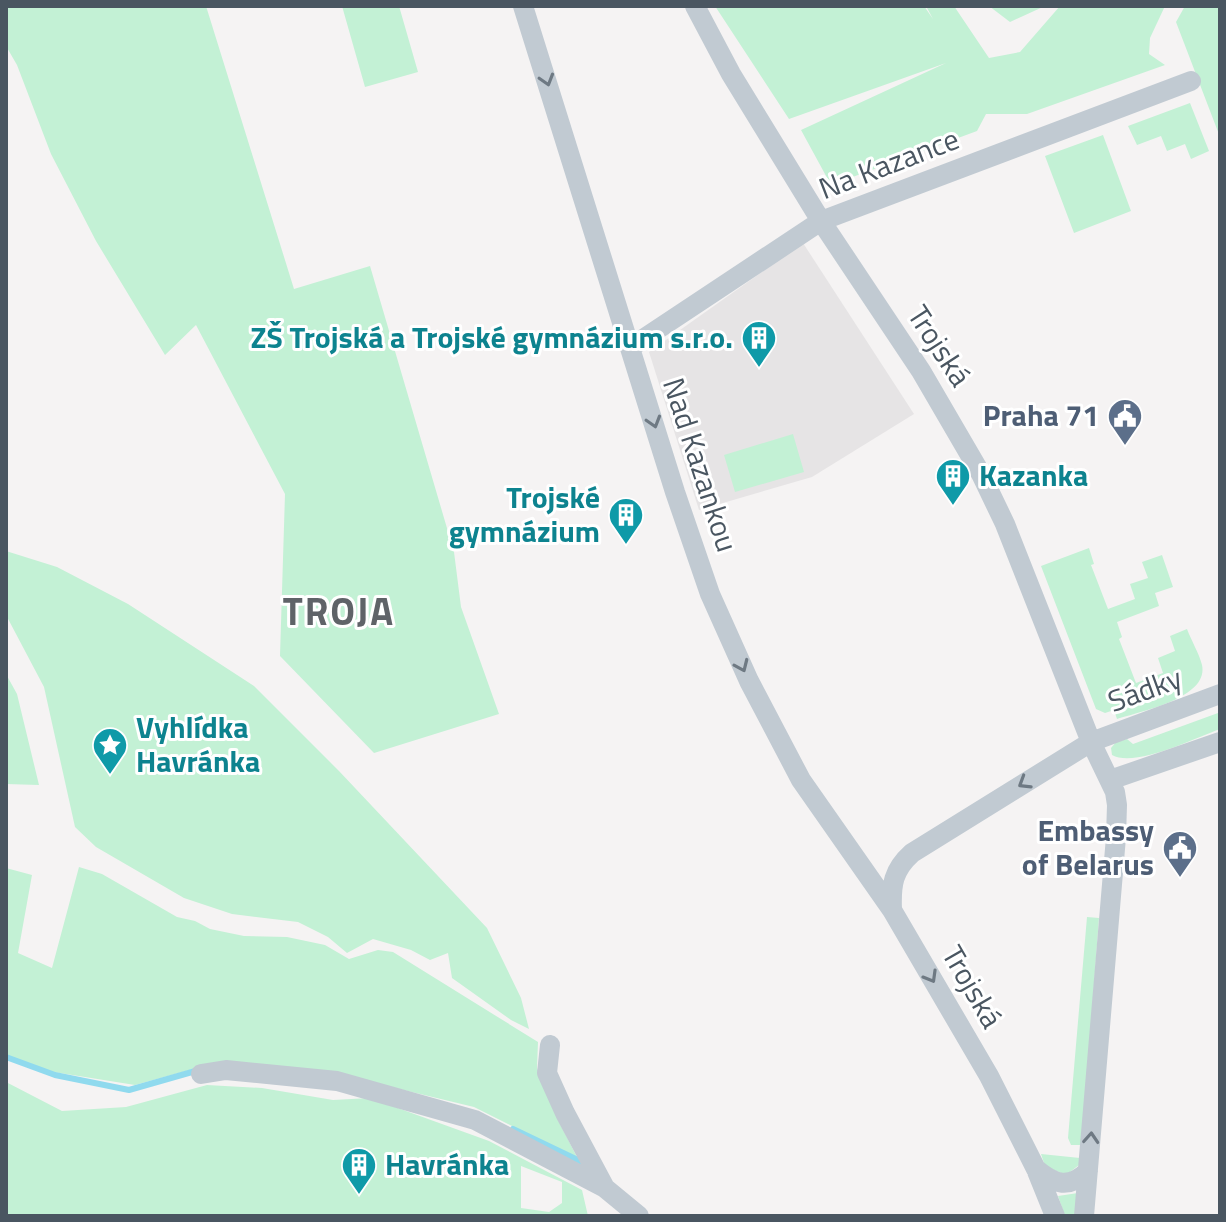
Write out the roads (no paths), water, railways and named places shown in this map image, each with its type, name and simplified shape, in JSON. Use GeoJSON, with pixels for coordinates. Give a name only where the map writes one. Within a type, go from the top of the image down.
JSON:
{"type":"FeatureCollection","features":[{"type":"Feature","properties":{"kind":"street","name":"Nad Kazankou"},"geometry":{"type":"LineString","coordinates":[[523,6],[675,492],[710,594],[749,681],[801,780],[892,910]]}},
{"type":"Feature","properties":{"kind":"street","name":"Trojská"},"geometry":{"type":"LineString","coordinates":[[695,6],[731,74],[821,221],[921,371],[981,474],[1005,524],[1091,742],[1110,780],[1117,805],[1116,837],[1084,1216]]}},
{"type":"Feature","properties":{"kind":"street","name":"Na Kazance"},"geometry":{"type":"LineString","coordinates":[[631,347],[821,221],[1191,81]]}},
{"type":"Feature","properties":{"kind":"street","name":"Sádky"},"geometry":{"type":"LineString","coordinates":[[1091,742],[1220,694]]}},
{"type":"Feature","properties":{"kind":"street"},"geometry":{"type":"LineString","coordinates":[[892,910],[893,879],[912,853],[1091,742]]}},
{"type":"Feature","properties":{"kind":"street"},"geometry":{"type":"LineString","coordinates":[[1110,780],[1220,742]]}},
{"type":"Feature","properties":{"kind":"street","name":"Trojská"},"geometry":{"type":"LineString","coordinates":[[892,910],[989,1076],[1036,1169],[1055,1216]]}},
{"type":"Feature","properties":{"kind":"street"},"geometry":{"type":"LineString","coordinates":[[550,1045],[547,1073],[605,1188]]}},
{"type":"Feature","properties":{"kind":"street"},"geometry":{"type":"LineString","coordinates":[[201,1074],[226,1070],[337,1081],[475,1120],[605,1188],[639,1216]]}},
{"type":"Feature","properties":{"kind":"street"},"geometry":{"type":"LineString","coordinates":[[1036,1169],[1062,1185],[1077,1181],[1088,1171]]}},
{"type":"Feature","properties":{"kind":"waterway"},"geometry":{"type":"LineString","coordinates":[[6,1057],[55,1075],[129,1090],[199,1070]]}},
{"type":"Feature","properties":{"kind":"waterway"},"geometry":{"type":"LineString","coordinates":[[513,1129],[582,1162]]}},
{"type":"Feature","properties":{"kind":"place","name":"ZŠ Trojská a Trojské gymnázium s.r.o."},"geometry":{"type":"Point","coordinates":[759,369]}},
{"type":"Feature","properties":{"kind":"place","name":"Praha 71"},"geometry":{"type":"Point","coordinates":[1125,447]}},
{"type":"Feature","properties":{"kind":"place","name":"Kazanka"},"geometry":{"type":"Point","coordinates":[953,507]}},
{"type":"Feature","properties":{"kind":"place","name":"Trojské gymnázium"},"geometry":{"type":"Point","coordinates":[626,546]}},
{"type":"Feature","properties":{"kind":"place","name":"Vyhlídka Havránka"},"geometry":{"type":"Point","coordinates":[110,776]}},
{"type":"Feature","properties":{"kind":"place","name":"Embassy of Belarus"},"geometry":{"type":"Point","coordinates":[1180,879]}},
{"type":"Feature","properties":{"kind":"place","name":"Havránka"},"geometry":{"type":"Point","coordinates":[359,1196]}},
{"type":"Feature","properties":{"kind":"district","name":"TROJA"},"geometry":{"type":"Point","coordinates":[339,612]}}]}
